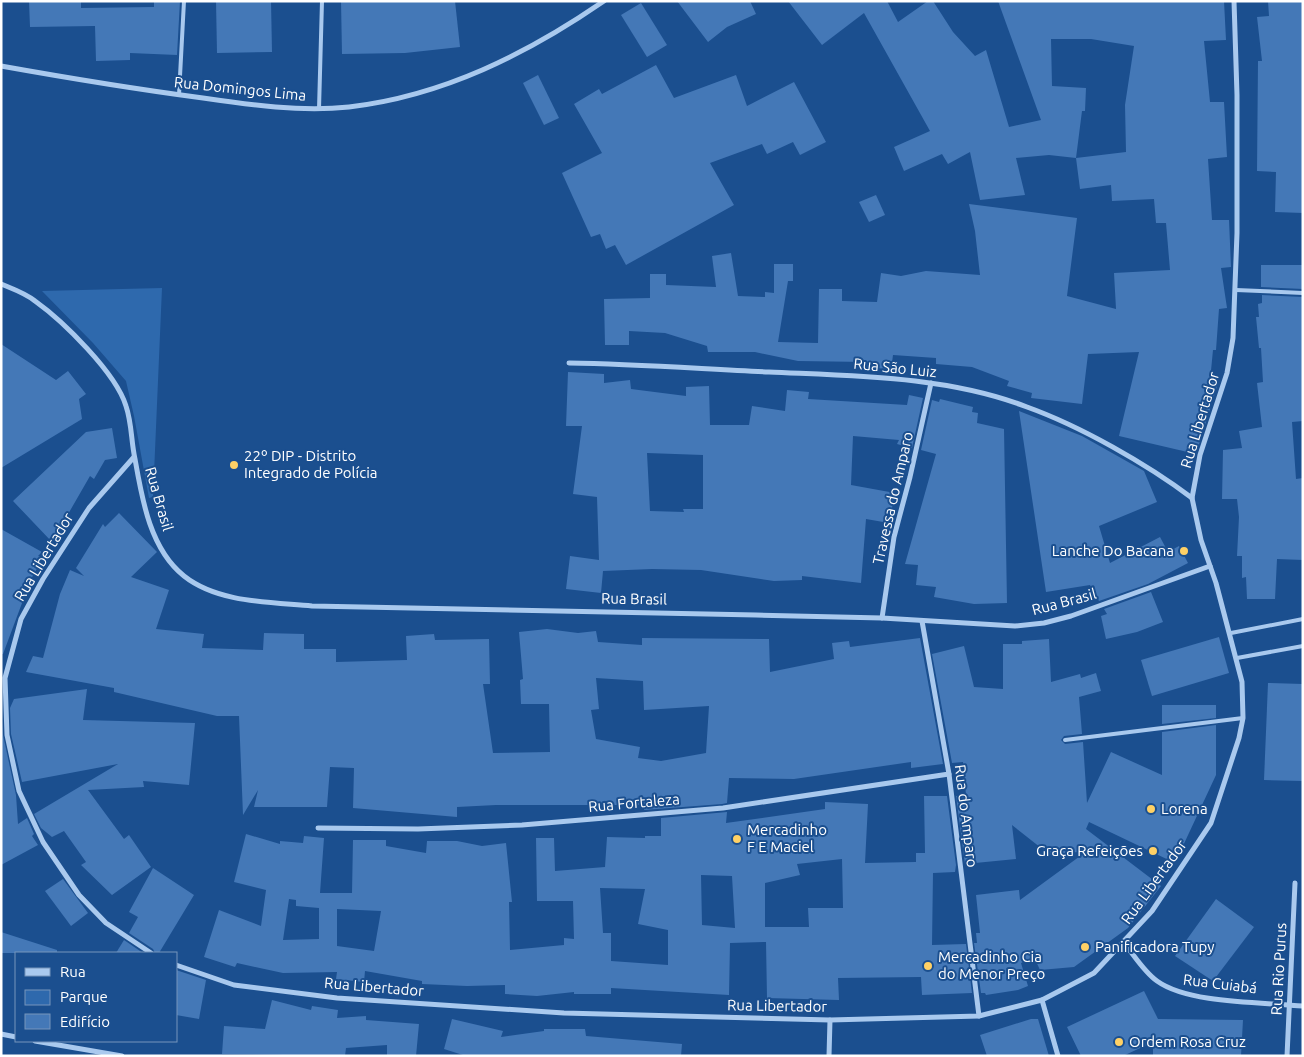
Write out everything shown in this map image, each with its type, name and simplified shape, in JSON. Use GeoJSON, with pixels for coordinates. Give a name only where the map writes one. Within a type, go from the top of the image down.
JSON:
{"type":"FeatureCollection","features":[{"type":"Feature","properties":{"kind":"street","name":"Rua Domingos Lima"},"geometry":{"type":"LineString","coordinates":[[1,66],[179,95],[256,105],[319,109],[350,107],[396,99],[441,87],[489,68],[537,44],[604,1]]}},
{"type":"Feature","properties":{"kind":"street","name":"Rua Libertador"},"geometry":{"type":"LineString","coordinates":[[178,966],[234,985],[337,998],[564,1013],[830,1020],[979,1016],[1042,1000],[1094,973],[1124,943],[1172,885],[1211,823],[1239,738],[1243,718],[1242,682],[1231,632],[1201,540],[1192,498],[1200,455],[1228,373],[1233,338],[1236,290],[1237,95],[1234,1]]}},
{"type":"Feature","properties":{"kind":"street"},"geometry":{"type":"LineString","coordinates":[[1,284],[35,300],[103,366],[126,404],[132,427],[134,458]]}},
{"type":"Feature","properties":{"kind":"street","name":"Rua São Luiz"},"geometry":{"type":"LineString","coordinates":[[569,363],[865,376],[930,383],[981,393],[1027,406],[1073,427],[1154,472],[1192,498]]}},
{"type":"Feature","properties":{"kind":"street","name":"Travessa do Amparo"},"geometry":{"type":"LineString","coordinates":[[882,618],[894,537],[910,477],[930,383]]}},
{"type":"Feature","properties":{"kind":"street","name":"Rua Libertador"},"geometry":{"type":"LineString","coordinates":[[134,458],[88,508],[43,579],[21,619],[5,678],[5,687],[7,735],[20,791],[43,842],[80,896],[106,923],[150,952]]}},
{"type":"Feature","properties":{"kind":"street","name":"Rua Brasil"},"geometry":{"type":"LineString","coordinates":[[134,458],[151,526],[165,555],[184,576],[210,590],[240,599],[312,606],[410,610],[642,612],[882,618],[1006,626],[1044,623],[1071,616],[1210,566]]}},
{"type":"Feature","properties":{"kind":"street","name":"Rua do Amparo"},"geometry":{"type":"LineString","coordinates":[[922,621],[949,774],[979,1016]]}},
{"type":"Feature","properties":{"kind":"street","name":"Rua Fortaleza"},"geometry":{"type":"LineString","coordinates":[[318,828],[418,829],[522,825],[723,808],[949,774]]}},
{"type":"Feature","properties":{"kind":"street","name":"Rua Rio Purus"},"geometry":{"type":"LineString","coordinates":[[1287,1056],[1295,883]]}},
{"type":"Feature","properties":{"kind":"street","name":"Rua Cuiabá"},"geometry":{"type":"LineString","coordinates":[[1124,943],[1155,980],[1177,992],[1222,999],[1303,1006]]}},
{"type":"Feature","properties":{"kind":"street"},"geometry":{"type":"LineString","coordinates":[[1042,1000],[1058,1056]]}},
{"type":"Feature","properties":{"kind":"street"},"geometry":{"type":"LineString","coordinates":[[829,1056],[830,1020]]}},
{"type":"Feature","properties":{"kind":"street"},"geometry":{"type":"LineString","coordinates":[[1,1034],[15,1037]]}},
{"type":"Feature","properties":{"kind":"street"},"geometry":{"type":"LineString","coordinates":[[41,1042],[122,1056]]}},
{"type":"Feature","properties":{"kind":"lane"},"geometry":{"type":"LineString","coordinates":[[179,95],[184,1]]}},
{"type":"Feature","properties":{"kind":"lane"},"geometry":{"type":"LineString","coordinates":[[319,109],[322,1]]}},
{"type":"Feature","properties":{"kind":"lane"},"geometry":{"type":"LineString","coordinates":[[1236,290],[1303,293]]}},
{"type":"Feature","properties":{"kind":"lane"},"geometry":{"type":"LineString","coordinates":[[1231,632],[1303,618]]}},
{"type":"Feature","properties":{"kind":"lane"},"geometry":{"type":"LineString","coordinates":[[1236,658],[1303,646]]}},
{"type":"Feature","properties":{"kind":"lane"},"geometry":{"type":"LineString","coordinates":[[1065,740],[1243,718]]}},
{"type":"Feature","properties":{"kind":"green space"},"geometry":{"type":"Polygon","coordinates":[[[162,288],[153,497],[149,498],[126,381],[93,343],[42,291],[162,288]]]}},
{"type":"Feature","properties":{"kind":"building"},"geometry":{"type":"Polygon","coordinates":[[[29,1],[81,1],[81,8],[154,7],[154,1],[180,1],[177,55],[130,53],[130,60],[96,61],[95,26],[30,27],[29,1]]]}},
{"type":"Feature","properties":{"kind":"building"},"geometry":{"type":"Polygon","coordinates":[[[216,1],[271,1],[272,52],[217,53],[216,1]]]}},
{"type":"Feature","properties":{"kind":"building"},"geometry":{"type":"Polygon","coordinates":[[[341,1],[455,1],[460,47],[405,53],[342,54],[341,1]]]}},
{"type":"Feature","properties":{"kind":"building"},"geometry":{"type":"Polygon","coordinates":[[[677,1],[750,1],[756,14],[727,27],[708,42],[677,1]]]}},
{"type":"Feature","properties":{"kind":"building"},"geometry":{"type":"Polygon","coordinates":[[[788,1],[887,1],[898,22],[928,1],[933,1],[953,32],[975,56],[986,50],[1009,127],[1041,120],[998,1],[1224,1],[1226,40],[1204,41],[1210,102],[1224,102],[1227,157],[1208,159],[1212,220],[1229,220],[1231,267],[1221,268],[1227,308],[1219,309],[1216,350],[1213,350],[1210,381],[1218,383],[1196,454],[1119,436],[1139,352],[1088,354],[1082,404],[1031,398],[1032,393],[1007,386],[1009,381],[972,367],[936,364],[936,358],[893,355],[891,370],[865,366],[866,362],[798,361],[755,352],[708,352],[707,346],[665,333],[629,331],[629,345],[605,345],[604,299],[650,298],[650,274],[666,274],[666,285],[716,287],[712,256],[731,253],[738,296],[765,297],[765,292],[774,293],[774,264],[793,264],[793,281],[788,281],[778,342],[818,343],[819,289],[842,289],[842,301],[877,302],[881,273],[901,276],[926,271],[980,275],[975,231],[969,204],[1077,218],[1067,296],[1116,309],[1114,273],[1170,270],[1166,223],[1156,223],[1154,199],[1112,201],[1111,185],[1080,189],[1076,158],[1049,155],[1016,158],[1025,195],[980,200],[970,152],[948,164],[942,154],[904,171],[894,147],[930,131],[864,13],[822,45],[788,1]],[[1051,39],[1052,86],[1086,88],[1085,111],[1082,111],[1076,158],[1126,152],[1125,105],[1134,46],[1091,39],[1051,39]]]}},
{"type":"Feature","properties":{"kind":"building"},"geometry":{"type":"Polygon","coordinates":[[[1268,1],[1303,1],[1303,213],[1275,212],[1276,172],[1257,171],[1258,61],[1262,61],[1257,17],[1269,16],[1268,1]]]}},
{"type":"Feature","properties":{"kind":"building"},"geometry":{"type":"Polygon","coordinates":[[[641,3],[667,45],[647,57],[621,15],[641,3]]]}},
{"type":"Feature","properties":{"kind":"building"},"geometry":{"type":"Polygon","coordinates":[[[656,65],[674,98],[736,75],[747,106],[794,82],[826,142],[800,155],[793,142],[767,154],[762,144],[710,163],[734,205],[626,265],[615,245],[606,249],[600,234],[591,237],[562,173],[602,153],[574,104],[599,89],[602,94],[656,65]]]}},
{"type":"Feature","properties":{"kind":"building"},"geometry":{"type":"Polygon","coordinates":[[[538,75],[559,118],[544,125],[523,83],[538,75]]]}},
{"type":"Feature","properties":{"kind":"building"},"geometry":{"type":"Polygon","coordinates":[[[876,195],[885,215],[869,222],[859,202],[876,195]]]}},
{"type":"Feature","properties":{"kind":"building"},"geometry":{"type":"Polygon","coordinates":[[[1261,265],[1303,265],[1303,289],[1261,287],[1261,265]]]}},
{"type":"Feature","properties":{"kind":"building"},"geometry":{"type":"Polygon","coordinates":[[[1262,295],[1303,297],[1303,421],[1292,422],[1296,479],[1303,478],[1303,560],[1277,559],[1275,599],[1247,599],[1246,577],[1242,578],[1242,556],[1237,556],[1239,517],[1237,499],[1222,499],[1223,450],[1242,448],[1239,431],[1262,427],[1257,383],[1263,382],[1261,348],[1259,348],[1256,317],[1259,317],[1258,304],[1262,303],[1262,295]]]}},
{"type":"Feature","properties":{"kind":"building"},"geometry":{"type":"Polygon","coordinates":[[[1,344],[56,380],[68,371],[86,394],[79,399],[82,419],[1,468],[1,344]]]}},
{"type":"Feature","properties":{"kind":"building"},"geometry":{"type":"Polygon","coordinates":[[[568,372],[604,374],[604,383],[630,380],[631,389],[686,396],[686,387],[709,386],[710,425],[749,425],[752,406],[785,411],[787,390],[809,392],[808,399],[907,405],[909,395],[923,398],[912,448],[897,444],[899,440],[853,436],[851,485],[895,493],[889,523],[866,519],[861,583],[802,576],[802,580],[774,581],[701,570],[652,569],[603,571],[601,593],[566,589],[570,556],[599,560],[597,497],[573,494],[582,426],[566,426],[568,372]],[[647,453],[650,511],[684,512],[683,509],[703,509],[703,455],[647,453]]]}},
{"type":"Feature","properties":{"kind":"building"},"geometry":{"type":"Polygon","coordinates":[[[940,399],[973,407],[972,412],[978,413],[977,423],[1004,429],[1007,603],[974,604],[934,597],[936,587],[916,585],[918,565],[905,564],[936,454],[921,450],[932,400],[939,402],[940,399]]]}},
{"type":"Feature","properties":{"kind":"building"},"geometry":{"type":"Polygon","coordinates":[[[1019,411],[1082,436],[1144,471],[1157,502],[1099,526],[1110,563],[1160,537],[1168,552],[1179,546],[1188,563],[1148,584],[1099,601],[1090,585],[1046,592],[1019,411]]]}},
{"type":"Feature","properties":{"kind":"building"},"geometry":{"type":"Polygon","coordinates":[[[112,428],[117,458],[105,460],[94,479],[90,476],[52,542],[13,501],[86,432],[112,428]]]}},
{"type":"Feature","properties":{"kind":"building"},"geometry":{"type":"Polygon","coordinates":[[[119,513],[157,552],[131,577],[169,590],[156,629],[204,634],[202,648],[263,650],[264,633],[304,634],[304,649],[336,649],[336,662],[407,660],[406,636],[434,634],[435,640],[489,639],[490,684],[483,684],[493,753],[550,752],[549,704],[521,704],[520,680],[523,679],[519,632],[547,629],[578,633],[596,631],[598,642],[642,645],[642,638],[769,639],[770,672],[834,659],[832,643],[849,641],[850,647],[920,638],[943,764],[911,768],[911,762],[794,779],[729,778],[727,803],[722,804],[644,810],[644,805],[496,805],[457,807],[457,817],[353,808],[354,768],[330,767],[327,807],[254,807],[258,790],[243,815],[239,716],[217,716],[114,692],[114,688],[26,672],[33,656],[43,658],[60,594],[70,570],[84,576],[76,568],[103,524],[105,527],[119,513]],[[596,678],[599,709],[591,710],[596,739],[640,747],[638,758],[661,761],[706,753],[709,706],[644,710],[643,681],[596,678]]]}},
{"type":"Feature","properties":{"kind":"building"},"geometry":{"type":"Polygon","coordinates":[[[1,529],[42,552],[38,556],[43,558],[31,579],[3,654],[1,654],[1,529]]]}},
{"type":"Feature","properties":{"kind":"building"},"geometry":{"type":"Polygon","coordinates":[[[1151,592],[1163,622],[1137,632],[1106,639],[1101,616],[1107,614],[1104,609],[1151,592]]]}},
{"type":"Feature","properties":{"kind":"building"},"geometry":{"type":"Polygon","coordinates":[[[1219,637],[1229,673],[1152,696],[1141,660],[1219,637]]]}},
{"type":"Feature","properties":{"kind":"building"},"geometry":{"type":"Polygon","coordinates":[[[1049,639],[1051,682],[1080,674],[1081,678],[1096,673],[1101,691],[1079,697],[1082,734],[1064,736],[1061,740],[1065,744],[1083,742],[1087,803],[1111,752],[1162,775],[1162,732],[1216,725],[1216,775],[1175,863],[1089,822],[1086,829],[1161,886],[1128,928],[1074,967],[1040,970],[1034,957],[1021,963],[1028,986],[1018,990],[986,995],[981,993],[974,943],[977,943],[976,933],[980,933],[976,895],[1019,890],[1020,900],[1087,851],[1050,855],[1012,825],[1016,859],[965,864],[956,796],[966,795],[963,762],[952,763],[932,654],[964,646],[974,687],[1003,689],[1003,644],[1022,644],[1022,641],[1049,639]]]}},
{"type":"Feature","properties":{"kind":"building"},"geometry":{"type":"Polygon","coordinates":[[[1268,683],[1303,684],[1303,781],[1264,780],[1268,683]]]}},
{"type":"Feature","properties":{"kind":"building"},"geometry":{"type":"Polygon","coordinates":[[[87,689],[83,720],[195,723],[189,785],[143,781],[144,787],[88,790],[124,839],[129,835],[151,867],[112,895],[81,865],[86,862],[64,831],[52,837],[41,828],[34,814],[118,764],[22,782],[11,734],[10,708],[14,699],[87,689]]]}},
{"type":"Feature","properties":{"kind":"building"},"geometry":{"type":"Polygon","coordinates":[[[1162,705],[1216,705],[1216,718],[1162,724],[1162,705]]]}},
{"type":"Feature","properties":{"kind":"building"},"geometry":{"type":"Polygon","coordinates":[[[1,707],[3,735],[16,795],[18,824],[27,818],[34,834],[32,836],[38,845],[1,865],[1,707]]]}},
{"type":"Feature","properties":{"kind":"building"},"geometry":{"type":"Polygon","coordinates":[[[924,796],[947,796],[956,865],[955,872],[933,873],[932,945],[966,944],[972,993],[922,995],[921,977],[838,978],[839,1000],[767,998],[766,942],[730,943],[729,995],[611,988],[611,994],[574,994],[574,992],[537,996],[505,994],[505,985],[422,984],[422,981],[365,971],[364,982],[336,979],[337,972],[283,973],[237,963],[235,967],[204,957],[219,910],[261,926],[266,890],[234,882],[246,834],[280,844],[280,841],[303,843],[304,836],[324,838],[320,893],[352,893],[353,840],[386,840],[386,846],[426,853],[427,841],[457,841],[482,846],[506,843],[512,902],[509,902],[510,950],[564,945],[564,938],[574,939],[573,901],[537,901],[536,838],[554,838],[555,871],[605,867],[607,837],[645,838],[645,836],[661,836],[661,818],[727,812],[726,823],[825,809],[825,802],[868,804],[865,863],[916,862],[916,853],[925,853],[924,796]],[[842,859],[797,864],[800,875],[765,883],[765,927],[809,927],[808,908],[843,908],[842,859]],[[701,875],[702,925],[735,928],[732,876],[701,875]],[[600,888],[603,933],[611,933],[611,961],[668,965],[668,930],[638,924],[645,889],[600,888]],[[289,899],[283,940],[319,939],[319,908],[296,906],[296,900],[289,899]],[[337,909],[337,946],[374,951],[381,911],[337,909]]]}},
{"type":"Feature","properties":{"kind":"building"},"geometry":{"type":"Polygon","coordinates":[[[153,868],[194,895],[160,952],[154,952],[153,949],[129,933],[138,917],[129,912],[153,868]]]}},
{"type":"Feature","properties":{"kind":"building"},"geometry":{"type":"Polygon","coordinates":[[[63,879],[88,913],[71,926],[45,891],[63,879]]]}},
{"type":"Feature","properties":{"kind":"building"},"geometry":{"type":"Polygon","coordinates":[[[1216,899],[1254,927],[1213,981],[1175,956],[1216,899]]]}},
{"type":"Feature","properties":{"kind":"building"},"geometry":{"type":"Polygon","coordinates":[[[1,932],[57,950],[57,952],[1,953],[1,932]]]}},
{"type":"Feature","properties":{"kind":"building"},"geometry":{"type":"Polygon","coordinates":[[[124,940],[142,952],[117,952],[124,940]]]}},
{"type":"Feature","properties":{"kind":"building"},"geometry":{"type":"Polygon","coordinates":[[[178,971],[206,980],[199,1019],[178,1015],[178,971]]]}},
{"type":"Feature","properties":{"kind":"building"},"geometry":{"type":"Polygon","coordinates":[[[1144,991],[1158,1019],[1243,1020],[1241,1056],[1153,1056],[1153,1042],[1123,1056],[1081,1056],[1067,1027],[1144,991]]]}},
{"type":"Feature","properties":{"kind":"building"},"geometry":{"type":"Polygon","coordinates":[[[272,1000],[311,1010],[312,1006],[338,1010],[337,1018],[366,1016],[366,1020],[419,1024],[416,1056],[387,1056],[387,1045],[346,1048],[345,1056],[222,1054],[224,1026],[265,1029],[272,1000]]]}},
{"type":"Feature","properties":{"kind":"building"},"geometry":{"type":"Polygon","coordinates":[[[452,1019],[503,1031],[501,1037],[544,1031],[544,1029],[585,1029],[586,1036],[682,1044],[681,1056],[466,1056],[444,1049],[452,1019]]]}},
{"type":"Feature","properties":{"kind":"building"},"geometry":{"type":"Polygon","coordinates":[[[1031,1019],[1038,1019],[1049,1056],[987,1056],[980,1035],[1031,1019]]]}},
{"type":"Feature","properties":{"kind":"place","name":"22º DIP - Distrito Integrado de Polícia"},"geometry":{"type":"Point","coordinates":[234,465]}},
{"type":"Feature","properties":{"kind":"place","name":"Lanche Do Bacana"},"geometry":{"type":"Point","coordinates":[1184,551]}},
{"type":"Feature","properties":{"kind":"place","name":"Lorena"},"geometry":{"type":"Point","coordinates":[1151,809]}},
{"type":"Feature","properties":{"kind":"place","name":"Mercadinho F E Maciel"},"geometry":{"type":"Point","coordinates":[737,839]}},
{"type":"Feature","properties":{"kind":"place","name":"Graça Refeições"},"geometry":{"type":"Point","coordinates":[1153,851]}},
{"type":"Feature","properties":{"kind":"place","name":"Panificadora Tupy"},"geometry":{"type":"Point","coordinates":[1085,947]}},
{"type":"Feature","properties":{"kind":"place","name":"Mercadinho Cia do Menor Preço"},"geometry":{"type":"Point","coordinates":[928,966]}},
{"type":"Feature","properties":{"kind":"place","name":"Ordem Rosa Cruz"},"geometry":{"type":"Point","coordinates":[1119,1042]}}]}
